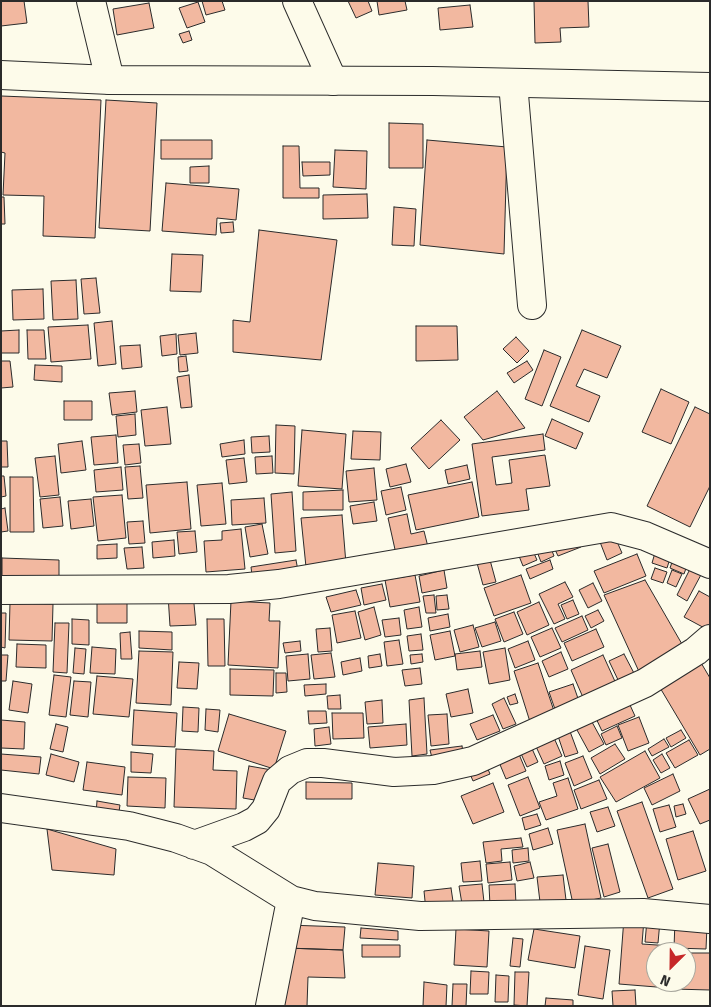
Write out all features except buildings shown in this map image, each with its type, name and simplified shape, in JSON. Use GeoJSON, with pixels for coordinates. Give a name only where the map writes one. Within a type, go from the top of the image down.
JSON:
{"type":"FeatureCollection","features":[{"type":"Feature","properties":{"kind":"main road"},"geometry":{"type":"LineString","coordinates":[[91,1],[110,80]]}},
{"type":"Feature","properties":{"kind":"main road"},"geometry":{"type":"LineString","coordinates":[[298,1],[333,82]]}},
{"type":"Feature","properties":{"kind":"main road"},"geometry":{"type":"LineString","coordinates":[[1,75],[110,80],[513,83],[710,87]]}},
{"type":"Feature","properties":{"kind":"main road"},"geometry":{"type":"LineString","coordinates":[[513,83],[532,305]]}},
{"type":"Feature","properties":{"kind":"main road"},"geometry":{"type":"LineString","coordinates":[[1,590],[229,589],[279,584],[611,526],[645,536],[710,564]]}},
{"type":"Feature","properties":{"kind":"main road"},"geometry":{"type":"LineString","coordinates":[[194,845],[244,827],[257,820],[266,810],[276,782],[290,770],[307,764],[323,763],[394,772],[433,770],[473,761],[645,683],[710,639]]}},
{"type":"Feature","properties":{"kind":"main road"},"geometry":{"type":"LineString","coordinates":[[1,808],[128,826],[194,845],[212,851],[291,900],[315,906],[420,916],[642,913],[710,919]]}},
{"type":"Feature","properties":{"kind":"main road"},"geometry":{"type":"LineString","coordinates":[[270,1006],[291,900]]}}]}
